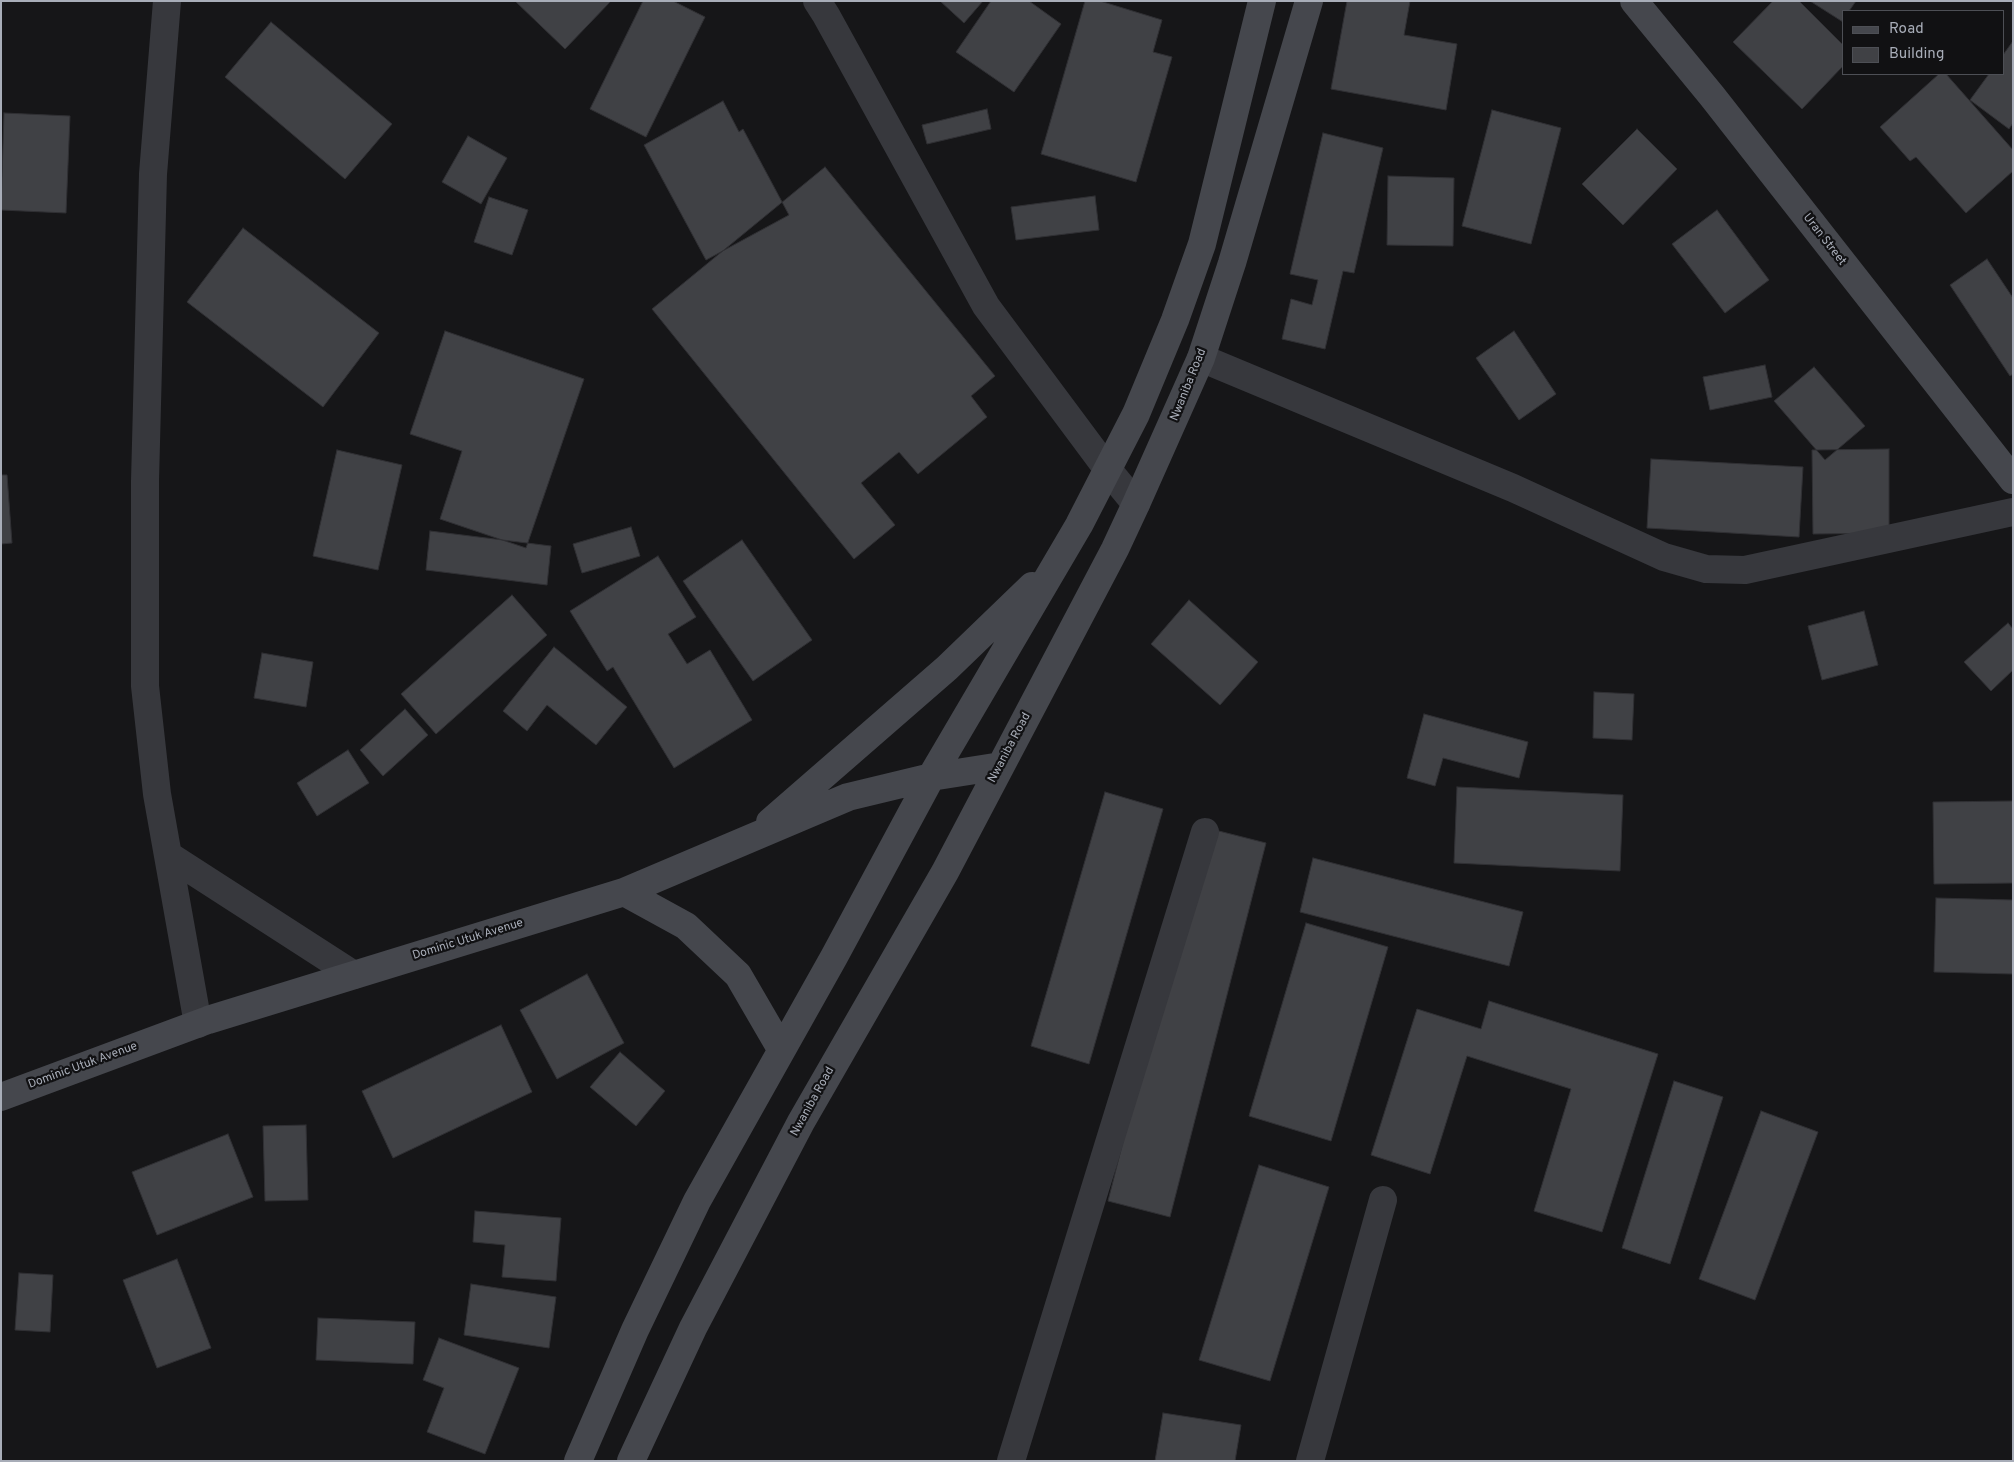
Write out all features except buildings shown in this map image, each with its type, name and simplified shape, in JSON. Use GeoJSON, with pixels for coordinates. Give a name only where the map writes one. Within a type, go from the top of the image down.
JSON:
{"type":"FeatureCollection","features":[{"type":"Feature","properties":{"kind":"main road"},"geometry":{"type":"LineString","coordinates":[[578,1461],[635,1330],[697,1201],[834,957],[931,777],[1108,470],[1136,414],[1168,337],[1202,244],[1262,1]]}},
{"type":"Feature","properties":{"kind":"main road","name":"Nwaniba Road"},"geometry":{"type":"LineString","coordinates":[[631,1461],[693,1328],[801,1122],[945,872],[1115,549],[1136,504],[1201,358],[1232,263],[1309,1]]}},
{"type":"Feature","properties":{"kind":"main road","name":"Uran Street"},"geometry":{"type":"LineString","coordinates":[[1634,1],[1718,104],[2013,480]]}},
{"type":"Feature","properties":{"kind":"main road"},"geometry":{"type":"LineString","coordinates":[[751,838],[947,668],[1056,563]]}},
{"type":"Feature","properties":{"kind":"main road","name":"Dominic Utuk Avenue"},"geometry":{"type":"LineString","coordinates":[[1,1097],[198,1024],[624,892],[848,797],[931,777],[1001,766]]}},
{"type":"Feature","properties":{"kind":"main road"},"geometry":{"type":"LineString","coordinates":[[624,892],[686,926],[738,975],[781,1049]]}},
{"type":"Feature","properties":{"kind":"street"},"geometry":{"type":"LineString","coordinates":[[167,1],[153,184],[145,481],[144,686],[157,794],[198,1024]]}},
{"type":"Feature","properties":{"kind":"street"},"geometry":{"type":"LineString","coordinates":[[816,1],[826,15],[986,306],[1108,470],[1136,504]]}},
{"type":"Feature","properties":{"kind":"street"},"geometry":{"type":"LineString","coordinates":[[1201,358],[1513,488],[1664,557],[1706,569],[1745,570],[2013,512]]}},
{"type":"Feature","properties":{"kind":"street"},"geometry":{"type":"LineString","coordinates":[[1011,1461],[1205,832]]}},
{"type":"Feature","properties":{"kind":"street"},"geometry":{"type":"LineString","coordinates":[[168,855],[354,975]]}},
{"type":"Feature","properties":{"kind":"street"},"geometry":{"type":"LineString","coordinates":[[1310,1461],[1383,1200]]}}]}
